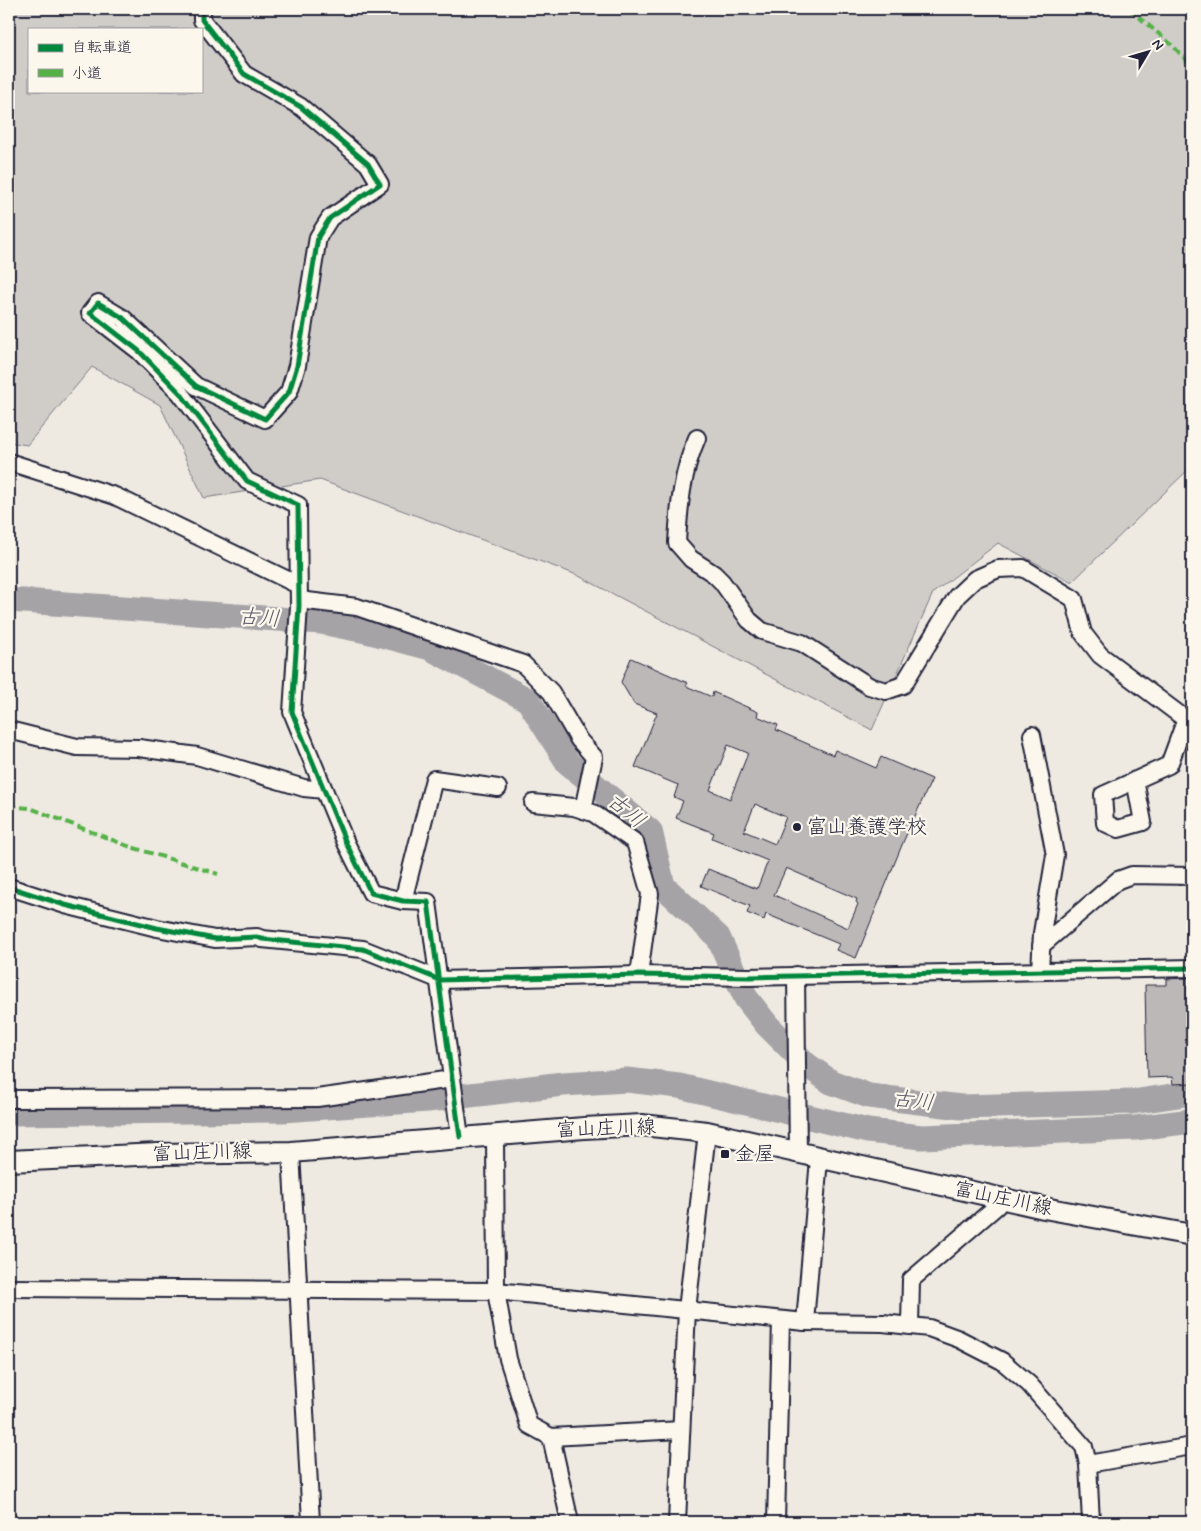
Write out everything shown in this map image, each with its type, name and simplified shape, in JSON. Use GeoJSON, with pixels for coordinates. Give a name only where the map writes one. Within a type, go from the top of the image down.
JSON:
{"type":"FeatureCollection","features":[{"type":"Feature","properties":{"kind":"main road","name":"富山庄川線"},"geometry":{"type":"LineString","coordinates":[[9,1161],[158,1154],[291,1152],[460,1137],[642,1125],[707,1132],[1044,1208],[1192,1235]]}},
{"type":"Feature","properties":{"kind":"street"},"geometry":{"type":"LineString","coordinates":[[202,9],[202,20],[244,74],[301,107],[368,164],[380,184],[330,218],[318,237],[297,366],[289,392],[265,419],[196,386],[123,318],[115,313],[98,303],[90,314],[139,351],[180,393],[247,481],[298,505],[297,636],[292,712],[346,844],[371,892],[402,902],[428,902],[460,1137]]}},
{"type":"Feature","properties":{"kind":"street"},"geometry":{"type":"LineString","coordinates":[[697,438],[687,461],[680,494],[677,543],[691,559],[714,574],[722,582],[749,620],[762,631],[802,643],[869,686],[886,691],[903,685],[957,596],[975,578],[998,568],[1023,568],[1074,599],[1083,633],[1100,655],[1189,721],[1169,765],[1135,780]]}},
{"type":"Feature","properties":{"kind":"street"},"geometry":{"type":"LineString","coordinates":[[9,462],[115,496],[298,597],[356,607],[523,664],[551,692],[579,740],[594,757],[585,804]]}},
{"type":"Feature","properties":{"kind":"street"},"geometry":{"type":"LineString","coordinates":[[9,730],[77,747],[139,748],[196,756],[304,788],[324,790]]}},
{"type":"Feature","properties":{"kind":"street"},"geometry":{"type":"LineString","coordinates":[[1032,735],[1055,855],[1048,885],[1040,970]]}},
{"type":"Feature","properties":{"kind":"street"},"geometry":{"type":"LineString","coordinates":[[402,902],[434,779],[498,788]]}},
{"type":"Feature","properties":{"kind":"street"},"geometry":{"type":"LineString","coordinates":[[533,803],[585,804],[635,842],[650,894],[639,975]]}},
{"type":"Feature","properties":{"kind":"street"},"geometry":{"type":"LineString","coordinates":[[1041,946],[1118,880],[1132,875],[1192,876]]}},
{"type":"Feature","properties":{"kind":"street"},"geometry":{"type":"LineString","coordinates":[[9,887],[64,906],[215,939],[257,937],[363,949],[440,980],[491,977],[639,975],[749,977],[1192,968]]}},
{"type":"Feature","properties":{"kind":"street"},"geometry":{"type":"LineString","coordinates":[[796,975],[798,1154]]}},
{"type":"Feature","properties":{"kind":"street"},"geometry":{"type":"LineString","coordinates":[[9,1099],[317,1098],[453,1082]]}},
{"type":"Feature","properties":{"kind":"street"},"geometry":{"type":"LineString","coordinates":[[677,1522],[687,1310],[707,1132]]}},
{"type":"Feature","properties":{"kind":"street"},"geometry":{"type":"LineString","coordinates":[[495,1135],[496,1291],[508,1359],[529,1425],[551,1437],[681,1430]]}},
{"type":"Feature","properties":{"kind":"street"},"geometry":{"type":"LineString","coordinates":[[291,1152],[311,1522]]}},
{"type":"Feature","properties":{"kind":"street"},"geometry":{"type":"LineString","coordinates":[[805,1322],[819,1158]]}},
{"type":"Feature","properties":{"kind":"street"},"geometry":{"type":"LineString","coordinates":[[910,1326],[911,1280],[997,1206],[1000,1198]]}},
{"type":"Feature","properties":{"kind":"street"},"geometry":{"type":"LineString","coordinates":[[9,1288],[496,1291],[781,1320],[858,1322],[929,1328],[959,1339],[1002,1361],[1029,1384],[1084,1448],[1088,1464],[1091,1522]]}},
{"type":"Feature","properties":{"kind":"street"},"geometry":{"type":"LineString","coordinates":[[776,1522],[781,1320]]}},
{"type":"Feature","properties":{"kind":"street"},"geometry":{"type":"LineString","coordinates":[[551,1437],[570,1522]]}},
{"type":"Feature","properties":{"kind":"street"},"geometry":{"type":"LineString","coordinates":[[1088,1464],[1192,1446]]}},
{"type":"Feature","properties":{"kind":"shaded area"},"geometry":{"type":"Polygon","coordinates":[[[9,9],[1192,9],[1192,466],[1072,582],[998,543],[933,593],[872,730],[577,575],[320,480],[204,498],[160,405],[92,367],[27,445],[9,442],[9,9]]]}},
{"type":"Feature","properties":{"kind":"building"},"geometry":{"type":"Polygon","coordinates":[[[631,658],[688,683],[686,686],[712,697],[713,692],[758,712],[757,716],[778,725],[776,730],[833,755],[835,750],[876,768],[881,757],[932,779],[904,840],[856,958],[836,950],[839,944],[766,914],[764,920],[747,913],[750,906],[701,886],[708,869],[757,889],[768,861],[712,838],[714,833],[676,818],[683,801],[674,797],[678,785],[635,767],[657,713],[634,704],[621,682],[631,658]],[[728,745],[710,790],[730,799],[748,753],[728,745]],[[755,804],[744,831],[775,844],[786,817],[755,804]],[[786,868],[774,895],[848,928],[858,904],[856,902],[857,899],[786,868]]]}},
{"type":"Feature","properties":{"kind":"building"},"geometry":{"type":"Polygon","coordinates":[[[1187,978],[1192,1083],[1173,1084],[1172,1077],[1147,1078],[1145,985],[1167,985],[1167,979],[1187,978]]]}},
{"type":"Feature","properties":{"kind":"waterway","name":"古川"},"geometry":{"type":"LineString","coordinates":[[9,600],[321,622],[366,631],[430,648],[528,700],[568,763],[650,831],[663,886],[718,937],[746,998],[767,1025],[807,1065],[831,1082],[869,1096],[961,1107],[1132,1102],[1192,1093]]}},
{"type":"Feature","properties":{"kind":"waterway"},"geometry":{"type":"LineString","coordinates":[[9,1113],[282,1110],[428,1100],[563,1084],[627,1080],[679,1086],[868,1131],[922,1137],[1135,1128],[1192,1121]]}},
{"type":"Feature","properties":{"kind":"marked path"},"geometry":{"type":"LineString","coordinates":[[1129,9],[1171,44],[1192,66]]}},
{"type":"Feature","properties":{"kind":"marked path"},"geometry":{"type":"LineString","coordinates":[[9,806],[30,808],[128,846],[218,874]]}},
{"type":"Feature","properties":{"kind":"cycle path"},"geometry":{"type":"LineString","coordinates":[[202,9],[202,20],[244,74],[301,107],[368,164],[380,184],[330,218],[318,237],[297,366],[289,392],[265,419],[196,386],[123,318],[98,303],[90,313],[139,351],[180,393],[247,481],[298,505],[299,606],[292,712],[346,843],[371,893],[403,901],[428,902],[460,1137]]}},
{"type":"Feature","properties":{"kind":"cycle path"},"geometry":{"type":"LineString","coordinates":[[9,887],[65,905],[157,928],[215,939],[257,937],[363,949],[440,980],[639,975],[749,977],[1192,968]]}},
{"type":"Feature","properties":{"kind":"place","name":"富山養護学校"},"geometry":{"type":"Point","coordinates":[797,827]}},
{"type":"Feature","properties":{"kind":"place","name":"金屋"},"geometry":{"type":"Point","coordinates":[725,1154]}}]}
